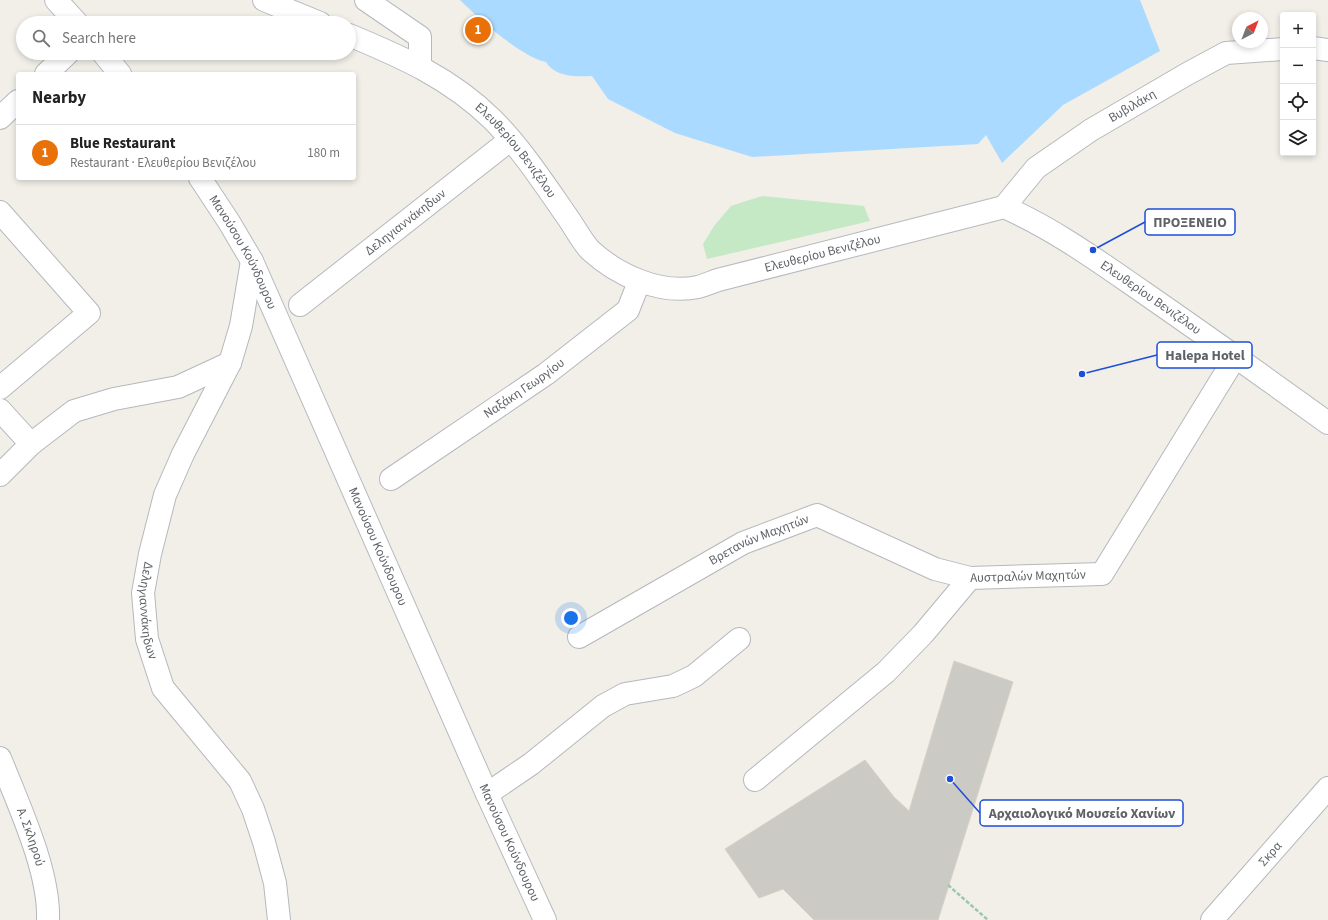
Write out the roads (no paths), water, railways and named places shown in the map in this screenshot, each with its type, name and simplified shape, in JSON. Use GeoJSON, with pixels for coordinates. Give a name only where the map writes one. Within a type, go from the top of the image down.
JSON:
{"type":"FeatureCollection","features":[{"type":"Feature","properties":{"kind":"street"},"geometry":{"type":"LineString","coordinates":[[56,0],[71,16]]}},
{"type":"Feature","properties":{"kind":"street"},"geometry":{"type":"LineString","coordinates":[[264,0],[303,16]]}},
{"type":"Feature","properties":{"kind":"street"},"geometry":{"type":"LineString","coordinates":[[366,0],[420,37],[420,66]]}},
{"type":"Feature","properties":{"kind":"street","name":"Ελευθερίου Βενιζέλου"},"geometry":{"type":"LineString","coordinates":[[356,38],[420,66],[437,76],[470,100],[492,119],[529,163],[589,249],[608,265],[639,282],[671,288],[697,287],[726,278],[1004,207],[1033,219],[1068,240],[1236,356],[1328,424]]}},
{"type":"Feature","properties":{"kind":"street"},"geometry":{"type":"LineString","coordinates":[[1316,48],[1328,50]]}},
{"type":"Feature","properties":{"kind":"street","name":"Βυβιλάκη"},"geometry":{"type":"LineString","coordinates":[[1004,207],[1036,168],[1091,130],[1187,74],[1226,53],[1280,49]]}},
{"type":"Feature","properties":{"kind":"street"},"geometry":{"type":"LineString","coordinates":[[48,72],[61,60]]}},
{"type":"Feature","properties":{"kind":"street"},"geometry":{"type":"LineString","coordinates":[[109,60],[118,72]]}},
{"type":"Feature","properties":{"kind":"street"},"geometry":{"type":"LineString","coordinates":[[0,118],[16,103]]}},
{"type":"Feature","properties":{"kind":"street","name":"Δεληγιαννάκηδων"},"geometry":{"type":"LineString","coordinates":[[300,305],[510,140]]}},
{"type":"Feature","properties":{"kind":"street","name":"Μανούσου Κούνδουρου"},"geometry":{"type":"LineString","coordinates":[[201,180],[252,261],[487,794],[546,920]]}},
{"type":"Feature","properties":{"kind":"street"},"geometry":{"type":"LineString","coordinates":[[0,212],[89,313],[0,388]]}},
{"type":"Feature","properties":{"kind":"street","name":"Δεληγιαννάκηδων"},"geometry":{"type":"LineString","coordinates":[[252,261],[241,326],[230,363],[183,454],[165,496],[150,554],[143,593],[147,639],[163,688],[240,782],[253,809],[275,883],[279,920]]}},
{"type":"Feature","properties":{"kind":"street","name":"Ναξάκη Γεωργίου"},"geometry":{"type":"LineString","coordinates":[[391,479],[546,374],[628,310],[639,282]]}},
{"type":"Feature","properties":{"kind":"street","name":"Αυστραλών Μαχητών"},"geometry":{"type":"LineString","coordinates":[[755,780],[886,672],[923,634],[970,578],[1102,574],[1236,356]]}},
{"type":"Feature","properties":{"kind":"street"},"geometry":{"type":"LineString","coordinates":[[0,475],[31,444],[74,411],[114,399],[178,387],[230,363]]}},
{"type":"Feature","properties":{"kind":"street"},"geometry":{"type":"LineString","coordinates":[[0,410],[31,444]]}},
{"type":"Feature","properties":{"kind":"street","name":"Βρετανών Μαχητών"},"geometry":{"type":"LineString","coordinates":[[579,637],[743,543],[816,515],[935,569],[970,578]]}},
{"type":"Feature","properties":{"kind":"street"},"geometry":{"type":"LineString","coordinates":[[487,794],[531,764],[603,706],[625,694],[673,686],[694,676],[739,639]]}},
{"type":"Feature","properties":{"kind":"street","name":"Α. Σκληρού"},"geometry":{"type":"LineString","coordinates":[[0,758],[36,854],[45,887],[48,920]]}},
{"type":"Feature","properties":{"kind":"street","name":"Σκρα"},"geometry":{"type":"LineString","coordinates":[[1212,920],[1328,788]]}},
{"type":"Feature","properties":{"kind":"water"},"geometry":{"type":"Polygon","coordinates":[[[460,0],[1140,0],[1160,51],[1063,105],[1002,163],[986,135],[978,144],[752,157],[675,133],[608,99],[592,76],[573,76],[555,71],[546,62],[512,45],[460,0]]]}},
{"type":"Feature","properties":{"kind":"place","name":"Blue Restaurant"},"geometry":{"type":"Point","coordinates":[478,30]}},
{"type":"Feature","properties":{"kind":"place","name":"ΠΡΟΞΕΝΕΙΟ"},"geometry":{"type":"Point","coordinates":[1093,250]}},
{"type":"Feature","properties":{"kind":"place","name":"Halepa Hotel"},"geometry":{"type":"Point","coordinates":[1082,374]}},
{"type":"Feature","properties":{"kind":"place","name":"Αρχαιολογικό Μουσείο Χανίων"},"geometry":{"type":"Point","coordinates":[950,779]}}]}
